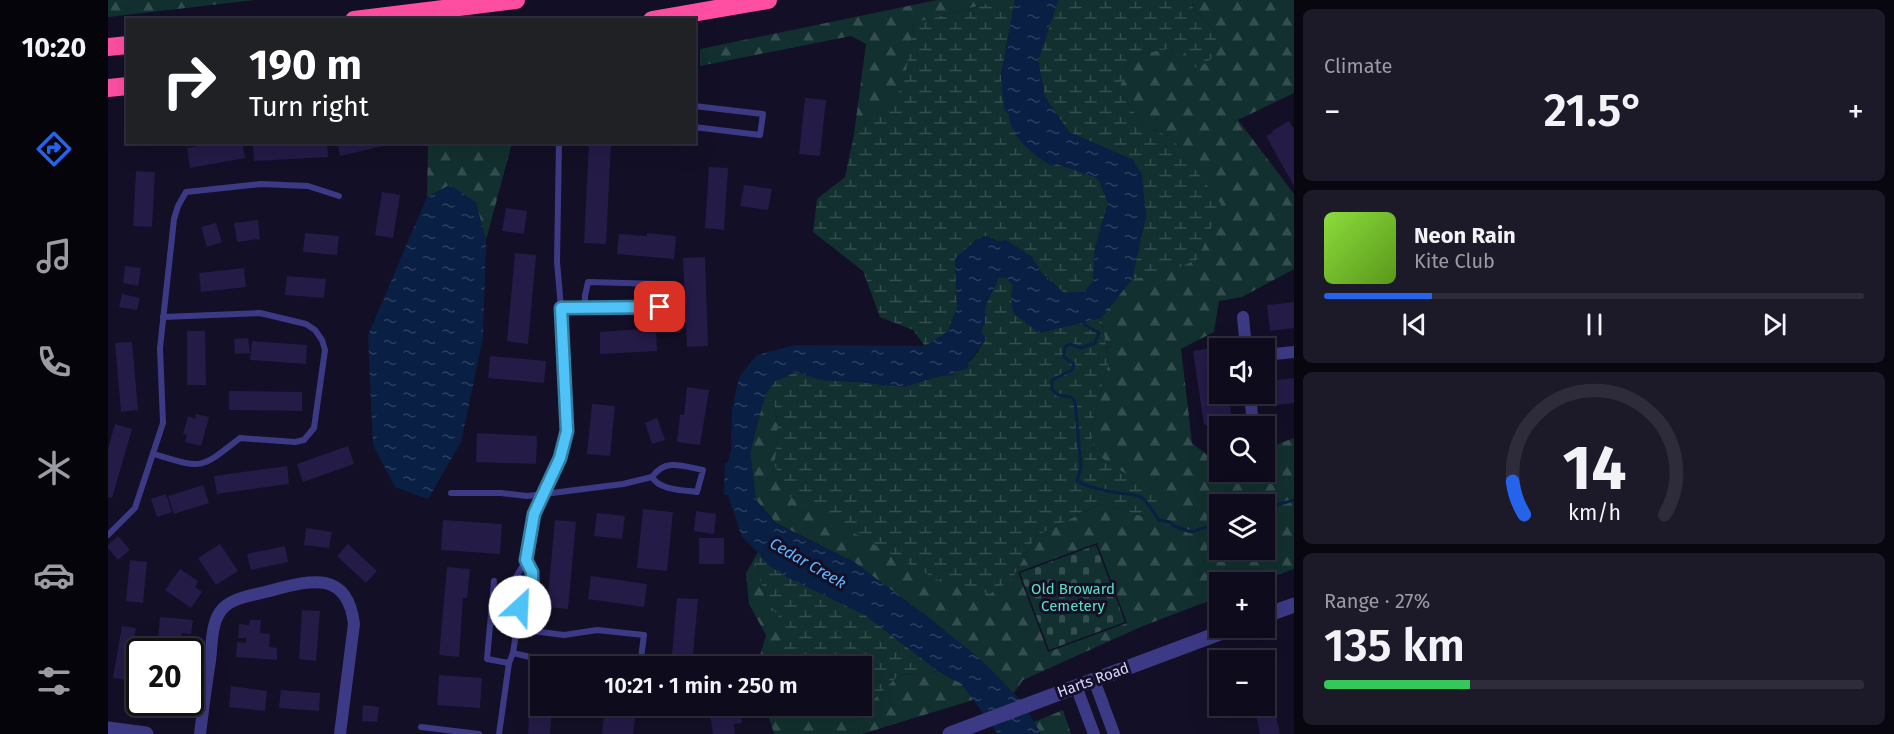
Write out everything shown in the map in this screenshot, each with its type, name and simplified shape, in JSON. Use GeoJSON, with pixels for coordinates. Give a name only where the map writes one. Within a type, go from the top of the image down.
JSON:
{"type":"FeatureCollection","features":[{"type":"Feature","properties":{"kind":"highway"},"geometry":{"type":"LineString","coordinates":[[370,18],[516,0]]}},
{"type":"Feature","properties":{"kind":"highway"},"geometry":{"type":"LineString","coordinates":[[664,18],[768,0]]}},
{"type":"Feature","properties":{"kind":"highway"},"geometry":{"type":"LineString","coordinates":[[108,47],[126,45]]}},
{"type":"Feature","properties":{"kind":"highway"},"geometry":{"type":"LineString","coordinates":[[108,88],[126,86]]}},
{"type":"Feature","properties":{"kind":"street"},"geometry":{"type":"LineString","coordinates":[[1243,317],[1245,338]]}},
{"type":"Feature","properties":{"kind":"street"},"geometry":{"type":"LineString","coordinates":[[1275,354],[1294,352]]}},
{"type":"Feature","properties":{"kind":"street"},"geometry":{"type":"LineString","coordinates":[[200,734],[214,628],[221,610],[237,599],[313,580],[327,582],[339,589],[353,611],[354,624],[340,734]]}},
{"type":"Feature","properties":{"kind":"street"},"geometry":{"type":"LineString","coordinates":[[1275,612],[1294,605]]}},
{"type":"Feature","properties":{"kind":"street","name":"Harts Road"},"geometry":{"type":"LineString","coordinates":[[950,734],[1209,637]]}},
{"type":"Feature","properties":{"kind":"street"},"geometry":{"type":"LineString","coordinates":[[1094,680],[1114,734]]}},
{"type":"Feature","properties":{"kind":"street"},"geometry":{"type":"LineString","coordinates":[[1076,686],[1094,734]]}},
{"type":"Feature","properties":{"kind":"street"},"geometry":{"type":"LineString","coordinates":[[108,729],[146,734]]}},
{"type":"Feature","properties":{"kind":"lane"},"geometry":{"type":"LineString","coordinates":[[696,106],[763,114],[760,135],[696,127]]}},
{"type":"Feature","properties":{"kind":"lane"},"geometry":{"type":"LineString","coordinates":[[500,734],[509,663],[513,653],[520,607],[515,590],[516,578],[526,560],[534,514],[560,458],[567,431],[557,262],[559,144]]}},
{"type":"Feature","properties":{"kind":"lane"},"geometry":{"type":"LineString","coordinates":[[108,535],[135,508],[163,423],[160,348],[163,317],[174,219],[186,192],[261,184],[308,186],[339,196]]}},
{"type":"Feature","properties":{"kind":"lane"},"geometry":{"type":"LineString","coordinates":[[561,308],[660,307],[660,284],[588,282],[585,307]]}},
{"type":"Feature","properties":{"kind":"lane"},"geometry":{"type":"LineString","coordinates":[[154,454],[190,465],[199,465],[208,463],[240,438],[295,442],[304,440],[314,428],[325,350],[322,339],[306,324],[260,313],[163,317]]}},
{"type":"Feature","properties":{"kind":"lane"},"geometry":{"type":"LineString","coordinates":[[451,493],[501,493],[527,496],[623,484],[652,477],[659,467],[671,464],[703,470],[697,492],[660,486],[652,477]]}},
{"type":"Feature","properties":{"kind":"lane"},"geometry":{"type":"LineString","coordinates":[[520,607],[529,600],[532,586],[532,572],[526,560]]}},
{"type":"Feature","properties":{"kind":"lane"},"geometry":{"type":"LineString","coordinates":[[494,581],[487,659],[509,663]]}},
{"type":"Feature","properties":{"kind":"lane"},"geometry":{"type":"LineString","coordinates":[[517,629],[564,635],[597,630],[644,635],[641,656]]}},
{"type":"Feature","properties":{"kind":"lane"},"geometry":{"type":"LineString","coordinates":[[513,653],[530,657]]}},
{"type":"Feature","properties":{"kind":"lane"},"geometry":{"type":"LineString","coordinates":[[421,727],[479,734]]}},
{"type":"Feature","properties":{"kind":"green space"},"geometry":{"type":"Polygon","coordinates":[[[108,0],[255,0],[108,17],[108,0]]]}},
{"type":"Feature","properties":{"kind":"green space"},"geometry":{"type":"Polygon","coordinates":[[[937,0],[993,0],[993,2],[914,23],[904,88],[854,134],[866,44],[851,36],[700,66],[700,49],[937,0]]]}},
{"type":"Feature","properties":{"kind":"green space"},"geometry":{"type":"Polygon","coordinates":[[[993,0],[1015,0],[1001,76],[1009,114],[1057,164],[1096,177],[1108,203],[1095,248],[1093,281],[1085,292],[1064,293],[1041,272],[1031,256],[986,236],[976,240],[955,259],[957,307],[948,332],[925,346],[913,330],[880,317],[863,271],[813,232],[817,199],[845,177],[854,134],[903,88],[914,23],[993,2],[993,0]]]}},
{"type":"Feature","properties":{"kind":"green space"},"geometry":{"type":"Polygon","coordinates":[[[1058,0],[1192,0],[1193,8],[1217,33],[1214,57],[1197,69],[1180,47],[1132,55],[1118,91],[1145,127],[1171,137],[1221,204],[1198,259],[1163,275],[1132,279],[1146,215],[1133,160],[1069,132],[1045,97],[1038,61],[1058,0]]]}},
{"type":"Feature","properties":{"kind":"green space"},"geometry":{"type":"Polygon","coordinates":[[[1192,0],[1294,0],[1294,93],[1238,120],[1294,194],[1294,269],[1242,297],[1219,301],[1214,332],[1181,349],[1192,443],[1209,456],[1209,482],[1275,482],[1275,445],[1294,438],[1294,569],[1275,576],[1275,572],[1209,572],[1209,601],[1143,626],[1023,680],[1013,694],[986,665],[854,562],[776,523],[756,500],[750,452],[765,395],[774,402],[778,425],[775,466],[1012,579],[1036,536],[1100,504],[1142,516],[1168,502],[1094,453],[1091,428],[1109,361],[1101,318],[1132,279],[1163,274],[1171,137],[1145,127],[1118,91],[1132,55],[1180,47],[1217,33],[1193,8],[1192,0]],[[1097,543],[1018,572],[1048,652],[1127,623],[1097,543]]]}},
{"type":"Feature","properties":{"kind":"green space"},"geometry":{"type":"Polygon","coordinates":[[[428,144],[512,144],[486,240],[475,202],[450,185],[427,197],[428,144]]]}},
{"type":"Feature","properties":{"kind":"green space"},"geometry":{"type":"Polygon","coordinates":[[[999,277],[1007,278],[1013,285],[1011,299],[1039,333],[1101,318],[1109,361],[1091,428],[1094,453],[1169,502],[1142,516],[1100,504],[1036,536],[1012,579],[990,594],[941,582],[788,496],[775,466],[778,425],[774,402],[765,395],[775,381],[796,372],[822,380],[903,387],[939,376],[953,375],[955,371],[962,370],[978,352],[981,345],[981,330],[985,322],[985,307],[999,277]]]}},
{"type":"Feature","properties":{"kind":"green space","name":"Old Broward Cemetery"},"geometry":{"type":"Polygon","coordinates":[[[1096,545],[1125,622],[1049,650],[1020,573],[1096,545]]]}},
{"type":"Feature","properties":{"kind":"green space"},"geometry":{"type":"Polygon","coordinates":[[[758,552],[756,567],[767,600],[787,628],[779,656],[760,656],[766,635],[749,604],[746,573],[758,552]]]}},
{"type":"Feature","properties":{"kind":"green space"},"geometry":{"type":"Polygon","coordinates":[[[758,552],[767,564],[785,576],[865,615],[938,671],[917,675],[900,674],[872,701],[872,656],[779,656],[786,628],[767,600],[756,567],[758,552]]]}},
{"type":"Feature","properties":{"kind":"green space"},"geometry":{"type":"Polygon","coordinates":[[[938,671],[962,684],[973,700],[862,734],[774,734],[768,716],[816,716],[823,720],[834,716],[872,716],[872,700],[900,674],[917,675],[938,671]]]}},
{"type":"Feature","properties":{"kind":"green space"},"geometry":{"type":"Polygon","coordinates":[[[1063,710],[1071,734],[1041,734],[1034,722],[1063,710]]]}},
{"type":"Feature","properties":{"kind":"green space"},"geometry":{"type":"Polygon","coordinates":[[[815,716],[835,716],[823,720],[815,716]]]}},
{"type":"Feature","properties":{"kind":"water","name":"Cedar Creek"},"geometry":{"type":"Polygon","coordinates":[[[1015,0],[1058,0],[1038,61],[1045,97],[1069,132],[1133,160],[1142,175],[1146,215],[1132,279],[1101,318],[1039,333],[1013,313],[1011,299],[1013,285],[1007,278],[999,277],[985,307],[985,322],[981,330],[986,340],[970,360],[967,369],[955,371],[953,375],[939,376],[903,387],[822,380],[796,372],[775,381],[765,395],[750,452],[756,500],[775,523],[854,562],[931,619],[987,665],[1023,703],[1041,734],[998,734],[962,684],[938,671],[865,615],[785,576],[767,564],[742,537],[728,495],[724,495],[725,464],[728,462],[731,451],[732,409],[737,386],[740,376],[757,355],[795,345],[925,346],[948,331],[957,307],[955,259],[976,240],[987,236],[998,242],[1006,240],[1031,256],[1041,272],[1064,293],[1084,292],[1093,281],[1095,248],[1108,203],[1100,182],[1095,177],[1057,164],[1052,166],[1038,157],[1018,137],[1013,130],[1009,114],[1004,110],[1001,76],[1015,0]]]}},
{"type":"Feature","properties":{"kind":"water"},"geometry":{"type":"Polygon","coordinates":[[[450,185],[476,202],[486,240],[483,337],[461,442],[428,499],[395,487],[373,445],[368,335],[427,197],[450,185]]]}},
{"type":"Feature","properties":{"kind":"building"},"geometry":{"type":"Polygon","coordinates":[[[805,98],[826,100],[820,156],[799,154],[805,98]]]}},
{"type":"Feature","properties":{"kind":"building"},"geometry":{"type":"Polygon","coordinates":[[[1289,121],[1294,129],[1294,186],[1266,136],[1289,121]]]}},
{"type":"Feature","properties":{"kind":"building"},"geometry":{"type":"Polygon","coordinates":[[[208,144],[242,144],[245,158],[190,168],[187,148],[208,144]]]}},
{"type":"Feature","properties":{"kind":"building"},"geometry":{"type":"Polygon","coordinates":[[[253,144],[327,144],[328,157],[254,161],[253,144]]]}},
{"type":"Feature","properties":{"kind":"building"},"geometry":{"type":"Polygon","coordinates":[[[337,144],[392,144],[340,156],[337,144]]]}},
{"type":"Feature","properties":{"kind":"building"},"geometry":{"type":"Polygon","coordinates":[[[589,144],[611,144],[606,244],[584,243],[589,144]]]}},
{"type":"Feature","properties":{"kind":"building"},"geometry":{"type":"Polygon","coordinates":[[[709,167],[728,168],[724,230],[705,228],[709,167]]]}},
{"type":"Feature","properties":{"kind":"building"},"geometry":{"type":"Polygon","coordinates":[[[136,171],[155,172],[152,227],[133,226],[136,171]]]}},
{"type":"Feature","properties":{"kind":"building"},"geometry":{"type":"Polygon","coordinates":[[[744,185],[772,189],[768,210],[740,206],[744,185]]]}},
{"type":"Feature","properties":{"kind":"building"},"geometry":{"type":"Polygon","coordinates":[[[382,192],[400,195],[393,238],[375,235],[382,192]]]}},
{"type":"Feature","properties":{"kind":"building"},"geometry":{"type":"Polygon","coordinates":[[[506,208],[527,211],[524,234],[502,231],[506,208]]]}},
{"type":"Feature","properties":{"kind":"building"},"geometry":{"type":"Polygon","coordinates":[[[258,220],[260,239],[237,242],[234,223],[258,220]]]}},
{"type":"Feature","properties":{"kind":"building"},"geometry":{"type":"Polygon","coordinates":[[[216,223],[222,242],[207,247],[201,227],[216,223]]]}},
{"type":"Feature","properties":{"kind":"building"},"geometry":{"type":"Polygon","coordinates":[[[305,233],[339,236],[337,255],[303,252],[305,233]]]}},
{"type":"Feature","properties":{"kind":"building"},"geometry":{"type":"Polygon","coordinates":[[[647,233],[676,236],[674,259],[617,254],[619,234],[647,236],[647,233]]]}},
{"type":"Feature","properties":{"kind":"building"},"geometry":{"type":"Polygon","coordinates":[[[515,253],[536,255],[528,344],[507,341],[515,253]]]}},
{"type":"Feature","properties":{"kind":"building"},"geometry":{"type":"Polygon","coordinates":[[[705,257],[708,346],[687,347],[683,258],[705,257]]]}},
{"type":"Feature","properties":{"kind":"building"},"geometry":{"type":"Polygon","coordinates":[[[125,266],[141,268],[138,286],[123,283],[125,266]]]}},
{"type":"Feature","properties":{"kind":"building"},"geometry":{"type":"Polygon","coordinates":[[[244,268],[246,287],[201,292],[199,273],[244,268]]]}},
{"type":"Feature","properties":{"kind":"building"},"geometry":{"type":"Polygon","coordinates":[[[287,276],[326,279],[324,298],[285,295],[287,276]]]}},
{"type":"Feature","properties":{"kind":"building"},"geometry":{"type":"Polygon","coordinates":[[[122,294],[140,298],[137,310],[119,307],[122,294]]]}},
{"type":"Feature","properties":{"kind":"building"},"geometry":{"type":"Polygon","coordinates":[[[1294,302],[1294,328],[1270,331],[1267,305],[1294,302]]]}},
{"type":"Feature","properties":{"kind":"building"},"geometry":{"type":"Polygon","coordinates":[[[656,328],[657,351],[600,354],[600,332],[656,328]]]}},
{"type":"Feature","properties":{"kind":"building"},"geometry":{"type":"Polygon","coordinates":[[[187,331],[205,331],[206,385],[187,385],[187,331]]]}},
{"type":"Feature","properties":{"kind":"building"},"geometry":{"type":"Polygon","coordinates":[[[248,338],[250,353],[235,354],[234,339],[248,338]]]}},
{"type":"Feature","properties":{"kind":"building"},"geometry":{"type":"Polygon","coordinates":[[[252,341],[307,345],[306,364],[250,360],[252,341]]]}},
{"type":"Feature","properties":{"kind":"building"},"geometry":{"type":"Polygon","coordinates":[[[132,342],[138,410],[121,412],[115,343],[132,342]]]}},
{"type":"Feature","properties":{"kind":"building"},"geometry":{"type":"Polygon","coordinates":[[[1209,349],[1209,404],[1230,404],[1231,416],[1209,416],[1209,424],[1204,425],[1193,351],[1209,349]]]}},
{"type":"Feature","properties":{"kind":"building"},"geometry":{"type":"Polygon","coordinates":[[[490,356],[546,361],[544,383],[488,378],[490,356]]]}},
{"type":"Feature","properties":{"kind":"building"},"geometry":{"type":"Polygon","coordinates":[[[1294,378],[1294,403],[1276,405],[1275,380],[1294,378]]]}},
{"type":"Feature","properties":{"kind":"building"},"geometry":{"type":"Polygon","coordinates":[[[687,387],[709,390],[700,445],[677,442],[680,415],[684,415],[687,387]]]}},
{"type":"Feature","properties":{"kind":"building"},"geometry":{"type":"Polygon","coordinates":[[[229,391],[302,392],[302,411],[229,410],[229,391]]]}},
{"type":"Feature","properties":{"kind":"building"},"geometry":{"type":"Polygon","coordinates":[[[592,404],[615,406],[610,456],[587,454],[592,404]]]}},
{"type":"Feature","properties":{"kind":"building"},"geometry":{"type":"Polygon","coordinates":[[[196,414],[209,417],[201,446],[185,442],[187,435],[183,434],[188,416],[195,419],[196,414]]]}},
{"type":"Feature","properties":{"kind":"building"},"geometry":{"type":"Polygon","coordinates":[[[657,418],[665,440],[652,444],[645,423],[657,418]]]}},
{"type":"Feature","properties":{"kind":"building"},"geometry":{"type":"Polygon","coordinates":[[[115,424],[132,429],[112,498],[108,497],[108,449],[115,424]]]}},
{"type":"Feature","properties":{"kind":"building"},"geometry":{"type":"Polygon","coordinates":[[[477,433],[537,436],[536,464],[476,462],[477,433]]]}},
{"type":"Feature","properties":{"kind":"building"},"geometry":{"type":"Polygon","coordinates":[[[348,446],[354,464],[303,482],[297,464],[348,446]]]}},
{"type":"Feature","properties":{"kind":"building"},"geometry":{"type":"Polygon","coordinates":[[[287,466],[289,484],[217,494],[214,476],[287,466]]]}},
{"type":"Feature","properties":{"kind":"building"},"geometry":{"type":"Polygon","coordinates":[[[203,485],[209,503],[174,514],[168,496],[203,485]]]}},
{"type":"Feature","properties":{"kind":"building"},"geometry":{"type":"Polygon","coordinates":[[[166,494],[172,512],[157,517],[151,499],[166,494]]]}},
{"type":"Feature","properties":{"kind":"building"},"geometry":{"type":"Polygon","coordinates":[[[643,509],[673,512],[667,571],[637,568],[643,509]]]}},
{"type":"Feature","properties":{"kind":"building"},"geometry":{"type":"Polygon","coordinates":[[[696,511],[716,514],[714,534],[694,531],[696,511]]]}},
{"type":"Feature","properties":{"kind":"building"},"geometry":{"type":"Polygon","coordinates":[[[597,513],[625,516],[622,539],[594,536],[597,513]]]}},
{"type":"Feature","properties":{"kind":"building"},"geometry":{"type":"Polygon","coordinates":[[[443,520],[502,524],[500,554],[441,550],[443,520]]]}},
{"type":"Feature","properties":{"kind":"building"},"geometry":{"type":"Polygon","coordinates":[[[555,520],[576,522],[568,609],[547,607],[555,520]]]}},
{"type":"Feature","properties":{"kind":"building"},"geometry":{"type":"Polygon","coordinates":[[[306,528],[332,532],[329,548],[304,545],[306,528]]]}},
{"type":"Feature","properties":{"kind":"building"},"geometry":{"type":"Polygon","coordinates":[[[118,536],[130,550],[118,560],[108,545],[118,536]]]}},
{"type":"Feature","properties":{"kind":"building"},"geometry":{"type":"Polygon","coordinates":[[[699,538],[724,538],[724,564],[699,564],[699,538]]]}},
{"type":"Feature","properties":{"kind":"building"},"geometry":{"type":"Polygon","coordinates":[[[220,544],[238,571],[216,585],[198,558],[220,544]]]}},
{"type":"Feature","properties":{"kind":"building"},"geometry":{"type":"Polygon","coordinates":[[[348,544],[377,571],[366,583],[337,556],[348,544]]]}},
{"type":"Feature","properties":{"kind":"building"},"geometry":{"type":"Polygon","coordinates":[[[285,546],[288,562],[251,570],[247,554],[285,546]]]}},
{"type":"Feature","properties":{"kind":"building"},"geometry":{"type":"Polygon","coordinates":[[[130,560],[147,562],[143,603],[126,601],[130,560]]]}},
{"type":"Feature","properties":{"kind":"building"},"geometry":{"type":"Polygon","coordinates":[[[447,567],[470,569],[467,598],[463,598],[459,657],[439,655],[447,567]]]}},
{"type":"Feature","properties":{"kind":"building"},"geometry":{"type":"Polygon","coordinates":[[[180,569],[198,581],[195,587],[202,592],[191,608],[165,590],[180,569]]]}},
{"type":"Feature","properties":{"kind":"building"},"geometry":{"type":"Polygon","coordinates":[[[591,576],[647,584],[644,607],[588,599],[591,576]]]}},
{"type":"Feature","properties":{"kind":"building"},"geometry":{"type":"Polygon","coordinates":[[[677,598],[698,599],[693,656],[672,656],[677,598]]]}},
{"type":"Feature","properties":{"kind":"building"},"geometry":{"type":"Polygon","coordinates":[[[302,610],[320,611],[316,661],[299,659],[302,610]]]}},
{"type":"Feature","properties":{"kind":"building"},"geometry":{"type":"Polygon","coordinates":[[[160,617],[193,620],[191,634],[182,633],[181,637],[189,638],[158,638],[160,617]]]}},
{"type":"Feature","properties":{"kind":"building"},"geometry":{"type":"Polygon","coordinates":[[[250,620],[261,620],[260,633],[270,634],[269,647],[277,648],[277,660],[236,657],[237,642],[246,643],[246,638],[238,638],[239,624],[249,625],[250,620]]]}},
{"type":"Feature","properties":{"kind":"building"},"geometry":{"type":"Polygon","coordinates":[[[122,626],[136,628],[134,638],[126,638],[126,680],[113,678],[122,626]]]}},
{"type":"Feature","properties":{"kind":"building"},"geometry":{"type":"Polygon","coordinates":[[[439,675],[482,678],[480,708],[437,705],[439,675]]]}},
{"type":"Feature","properties":{"kind":"building"},"geometry":{"type":"Polygon","coordinates":[[[231,686],[267,691],[265,711],[229,707],[231,686]]]}},
{"type":"Feature","properties":{"kind":"building"},"geometry":{"type":"Polygon","coordinates":[[[281,690],[320,693],[319,711],[279,708],[281,690]]]}},
{"type":"Feature","properties":{"kind":"building"},"geometry":{"type":"Polygon","coordinates":[[[530,697],[530,716],[551,716],[550,734],[528,734],[530,697]]]}},
{"type":"Feature","properties":{"kind":"building"},"geometry":{"type":"Polygon","coordinates":[[[363,705],[379,707],[377,722],[362,721],[363,705]]]}},
{"type":"Feature","properties":{"kind":"building"},"geometry":{"type":"Polygon","coordinates":[[[1275,712],[1280,734],[1260,734],[1256,716],[1275,716],[1275,712]]]}},
{"type":"Feature","properties":{"kind":"building"},"geometry":{"type":"Polygon","coordinates":[[[604,716],[635,716],[633,734],[602,734],[604,716]]]}},
{"type":"Feature","properties":{"kind":"building"},"geometry":{"type":"Polygon","coordinates":[[[710,716],[741,716],[742,723],[734,724],[735,734],[713,734],[710,716]]]}},
{"type":"Feature","properties":{"kind":"waterway"},"geometry":{"type":"LineString","coordinates":[[1083,319],[1085,325],[1099,333],[1095,343],[1081,348],[1070,344],[1065,347],[1064,357],[1074,364],[1072,370],[1052,380],[1052,389],[1058,395],[1071,397],[1075,401],[1081,467],[1077,481],[1094,488],[1141,497],[1159,520],[1170,522],[1174,526],[1191,532],[1209,526]]}},
{"type":"Feature","properties":{"kind":"waterway"},"geometry":{"type":"LineString","coordinates":[[1275,506],[1294,500]]}},
{"type":"Feature","properties":{"kind":"route"},"geometry":{"type":"LineString","coordinates":[[520,607],[529,600],[532,586],[532,572],[526,560],[534,514],[560,458],[567,431],[561,308],[660,307]]}}]}
